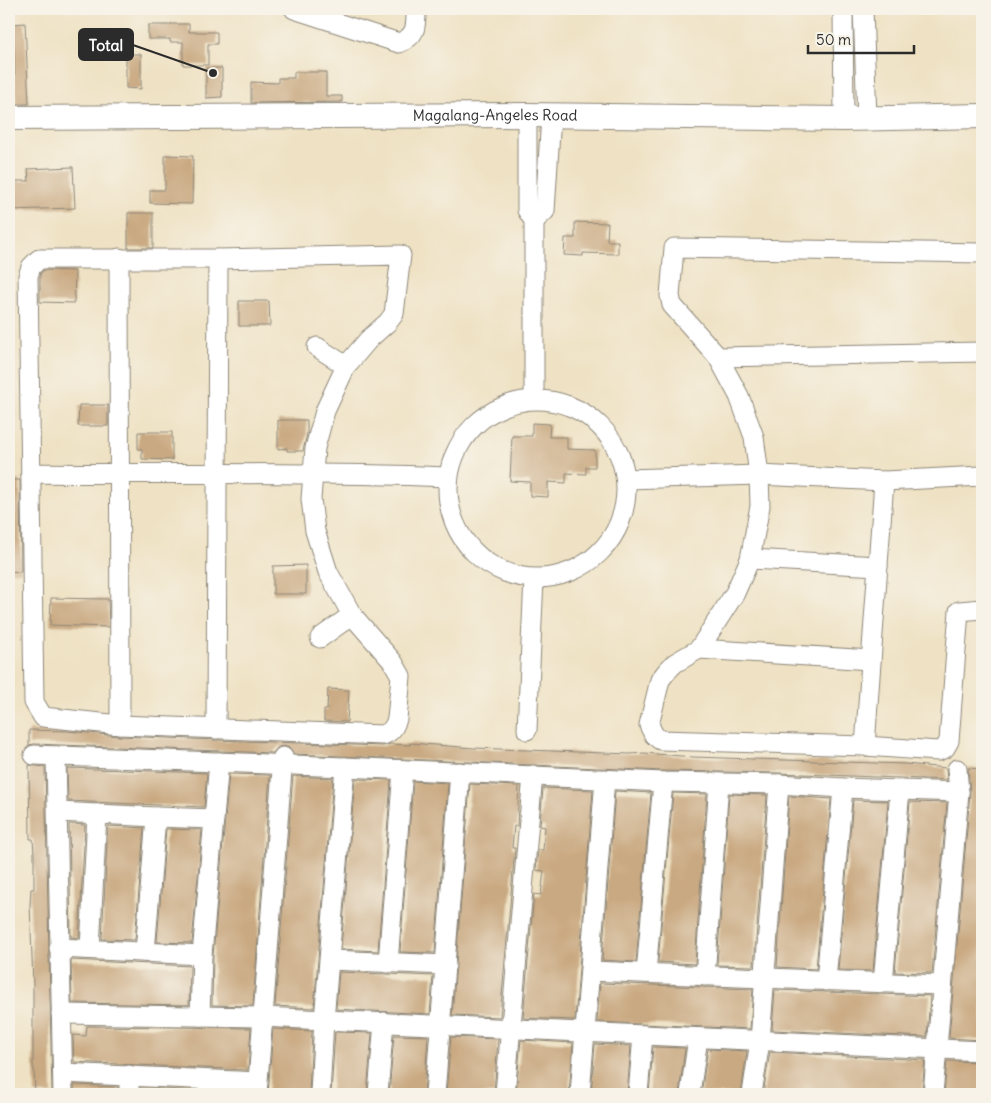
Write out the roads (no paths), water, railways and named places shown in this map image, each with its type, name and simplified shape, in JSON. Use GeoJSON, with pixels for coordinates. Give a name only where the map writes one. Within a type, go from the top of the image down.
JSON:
{"type":"FeatureCollection","features":[{"type":"Feature","properties":{"kind":"main road","name":"Magalang-Angeles Road"},"geometry":{"type":"LineString","coordinates":[[9,118],[551,116],[844,119],[982,116]]}},
{"type":"Feature","properties":{"kind":"street"},"geometry":{"type":"LineString","coordinates":[[294,9],[323,13],[399,43],[412,36],[415,29],[416,9]]}},
{"type":"Feature","properties":{"kind":"street"},"geometry":{"type":"LineString","coordinates":[[843,9],[844,119]]}},
{"type":"Feature","properties":{"kind":"street"},"geometry":{"type":"LineString","coordinates":[[863,9],[867,118]]}},
{"type":"Feature","properties":{"kind":"street"},"geometry":{"type":"LineString","coordinates":[[843,29],[864,29]]}},
{"type":"Feature","properties":{"kind":"street"},"geometry":{"type":"LineString","coordinates":[[843,62],[865,62]]}},
{"type":"Feature","properties":{"kind":"street"},"geometry":{"type":"LineString","coordinates":[[526,116],[526,203],[527,210],[534,221],[534,399]]}},
{"type":"Feature","properties":{"kind":"street"},"geometry":{"type":"LineString","coordinates":[[534,221],[546,210],[551,116]]}},
{"type":"Feature","properties":{"kind":"street"},"geometry":{"type":"LineString","coordinates":[[982,253],[674,248],[670,296],[672,305],[718,357],[742,405],[754,438],[759,475],[760,506],[750,559],[735,593],[699,649],[675,663],[660,680],[650,725],[654,735],[660,740],[865,746],[938,751],[945,748],[949,741],[959,611],[982,608]]}},
{"type":"Feature","properties":{"kind":"street"},"geometry":{"type":"LineString","coordinates":[[402,255],[394,314],[346,366],[325,411],[315,448],[311,499],[314,532],[328,572],[352,615],[393,662],[401,676],[396,719],[390,732],[383,736],[120,725],[43,717],[38,712],[34,702],[28,276],[30,267],[39,259],[119,258],[218,259],[402,255]]}},
{"type":"Feature","properties":{"kind":"street"},"geometry":{"type":"LineString","coordinates":[[119,258],[120,725]]}},
{"type":"Feature","properties":{"kind":"street"},"geometry":{"type":"LineString","coordinates":[[216,729],[218,259]]}},
{"type":"Feature","properties":{"kind":"street"},"geometry":{"type":"LineString","coordinates":[[318,347],[346,366]]}},
{"type":"Feature","properties":{"kind":"street"},"geometry":{"type":"LineString","coordinates":[[718,357],[982,352]]}},
{"type":"Feature","properties":{"kind":"street"},"geometry":{"type":"LineString","coordinates":[[534,399],[554,401],[585,413],[606,432],[621,456],[626,480],[626,507],[614,538],[594,559],[575,571],[557,577],[534,579],[498,570],[485,562],[464,541],[452,515],[447,477],[455,454],[464,437],[479,421],[500,408],[534,399]]}},
{"type":"Feature","properties":{"kind":"street"},"geometry":{"type":"LineString","coordinates":[[31,473],[216,475],[313,473],[447,477]]}},
{"type":"Feature","properties":{"kind":"street"},"geometry":{"type":"LineString","coordinates":[[626,480],[759,475],[884,481],[982,476]]}},
{"type":"Feature","properties":{"kind":"street"},"geometry":{"type":"LineString","coordinates":[[865,746],[884,481]]}},
{"type":"Feature","properties":{"kind":"street"},"geometry":{"type":"LineString","coordinates":[[750,559],[878,566]]}},
{"type":"Feature","properties":{"kind":"street"},"geometry":{"type":"LineString","coordinates":[[527,730],[534,579]]}},
{"type":"Feature","properties":{"kind":"street"},"geometry":{"type":"LineString","coordinates":[[320,638],[352,615]]}},
{"type":"Feature","properties":{"kind":"street"},"geometry":{"type":"LineString","coordinates":[[699,649],[871,660]]}},
{"type":"Feature","properties":{"kind":"street"},"geometry":{"type":"LineString","coordinates":[[34,755],[219,762],[282,761],[344,767],[663,782],[780,784],[959,792]]}},
{"type":"Feature","properties":{"kind":"street"},"geometry":{"type":"LineString","coordinates":[[56,756],[63,1094]]}},
{"type":"Feature","properties":{"kind":"street"},"geometry":{"type":"LineString","coordinates":[[63,1074],[129,1075],[193,1086],[257,1088],[282,761]]}},
{"type":"Feature","properties":{"kind":"street"},"geometry":{"type":"LineString","coordinates":[[200,1016],[202,955],[219,762]]}},
{"type":"Feature","properties":{"kind":"street"},"geometry":{"type":"LineString","coordinates":[[320,1094],[344,767]]}},
{"type":"Feature","properties":{"kind":"street"},"geometry":{"type":"LineString","coordinates":[[933,1094],[959,792],[957,769]]}},
{"type":"Feature","properties":{"kind":"street"},"geometry":{"type":"LineString","coordinates":[[388,963],[403,770]]}},
{"type":"Feature","properties":{"kind":"street"},"geometry":{"type":"LineString","coordinates":[[435,1094],[460,772]]}},
{"type":"Feature","properties":{"kind":"street"},"geometry":{"type":"LineString","coordinates":[[505,1094],[533,775]]}},
{"type":"Feature","properties":{"kind":"street"},"geometry":{"type":"LineString","coordinates":[[580,1094],[605,779]]}},
{"type":"Feature","properties":{"kind":"street"},"geometry":{"type":"LineString","coordinates":[[646,973],[663,782]]}},
{"type":"Feature","properties":{"kind":"street"},"geometry":{"type":"LineString","coordinates":[[705,976],[719,783]]}},
{"type":"Feature","properties":{"kind":"street"},"geometry":{"type":"LineString","coordinates":[[752,1094],[760,1041],[780,784]]}},
{"type":"Feature","properties":{"kind":"street"},"geometry":{"type":"LineString","coordinates":[[826,981],[843,788]]}},
{"type":"Feature","properties":{"kind":"street"},"geometry":{"type":"LineString","coordinates":[[883,983],[900,790]]}},
{"type":"Feature","properties":{"kind":"street"},"geometry":{"type":"LineString","coordinates":[[58,812],[214,819]]}},
{"type":"Feature","properties":{"kind":"street"},"geometry":{"type":"LineString","coordinates":[[90,949],[97,814]]}},
{"type":"Feature","properties":{"kind":"street"},"geometry":{"type":"LineString","coordinates":[[145,952],[156,817]]}},
{"type":"Feature","properties":{"kind":"street"},"geometry":{"type":"LineString","coordinates":[[59,948],[202,955]]}},
{"type":"Feature","properties":{"kind":"street"},"geometry":{"type":"LineString","coordinates":[[330,960],[446,965]]}},
{"type":"Feature","properties":{"kind":"street"},"geometry":{"type":"LineString","coordinates":[[590,972],[941,986]]}},
{"type":"Feature","properties":{"kind":"street"},"geometry":{"type":"LineString","coordinates":[[61,1014],[262,1017],[982,1051]]}},
{"type":"Feature","properties":{"kind":"street"},"geometry":{"type":"LineString","coordinates":[[378,1094],[384,1022]]}},
{"type":"Feature","properties":{"kind":"street"},"geometry":{"type":"LineString","coordinates":[[638,1094],[643,1035]]}},
{"type":"Feature","properties":{"kind":"street"},"geometry":{"type":"LineString","coordinates":[[690,1094],[698,1038]]}},
{"type":"Feature","properties":{"kind":"street"},"geometry":{"type":"LineString","coordinates":[[129,1075],[129,1094]]}},
{"type":"Feature","properties":{"kind":"place","name":"Total"},"geometry":{"type":"Point","coordinates":[213,73]}}]}
